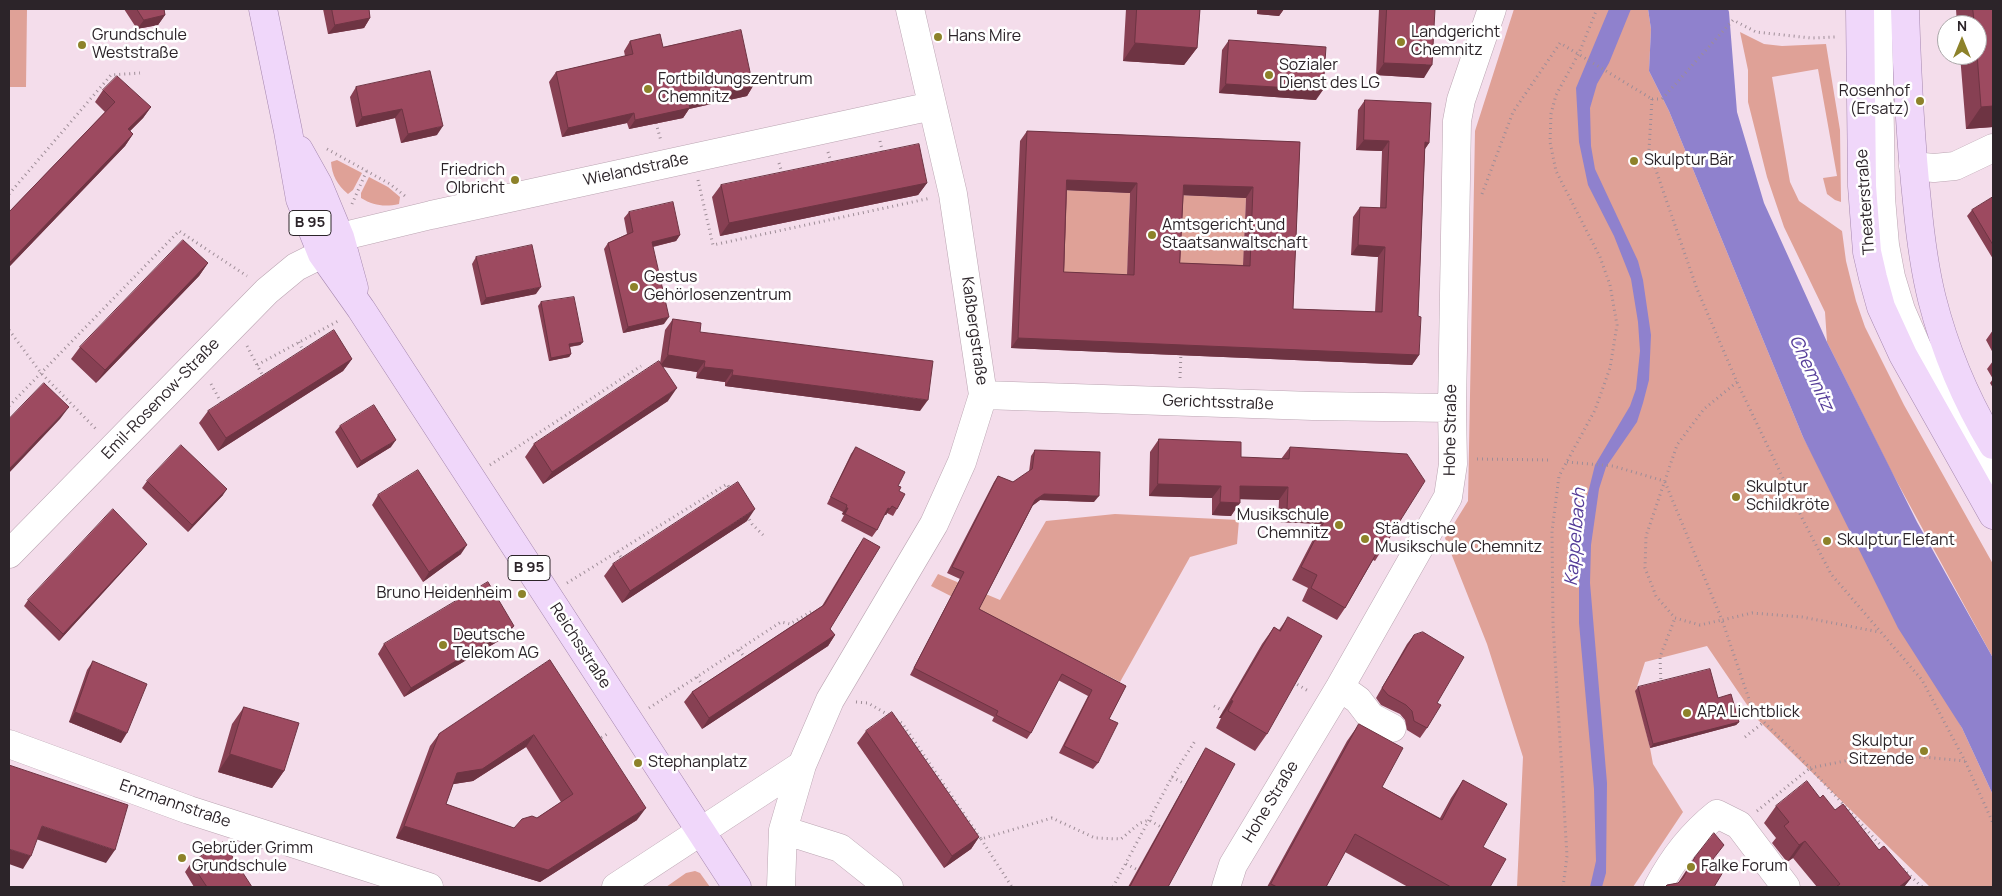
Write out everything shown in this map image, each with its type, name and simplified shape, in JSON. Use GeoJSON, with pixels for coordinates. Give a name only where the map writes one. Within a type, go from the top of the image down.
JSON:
{"type":"FeatureCollection","features":[{"type":"Feature","properties":{"kind":"main road","name":"Reichsstraße"},"geometry":{"type":"LineString","coordinates":[[263,9],[288,130],[318,184],[331,245],[360,306],[737,887]]}},
{"type":"Feature","properties":{"kind":"main road","name":"Theaterstraße"},"geometry":{"type":"LineString","coordinates":[[1860,9],[1864,226],[1867,252],[1881,307],[1903,355],[1993,515]]}},
{"type":"Feature","properties":{"kind":"main road"},"geometry":{"type":"LineString","coordinates":[[1904,9],[1913,166],[1922,244],[1932,298],[1952,364],[1993,445]]}},
{"type":"Feature","properties":{"kind":"street","name":"Kaßbergstraße"},"geometry":{"type":"LineString","coordinates":[[781,887],[783,830],[802,765],[830,700],[934,524],[962,462],[983,394],[953,194],[910,9]]}},
{"type":"Feature","properties":{"kind":"street","name":"Hohe Straße"},"geometry":{"type":"LineString","coordinates":[[1226,887],[1233,865],[1340,687],[1448,497],[1453,459],[1452,408],[1457,121],[1460,100],[1492,9]]}},
{"type":"Feature","properties":{"kind":"street"},"geometry":{"type":"LineString","coordinates":[[1878,9],[1881,198],[1885,245],[1891,277],[1901,310],[1917,347],[1993,483]]}},
{"type":"Feature","properties":{"kind":"street","name":"Wielandstraße"},"geometry":{"type":"LineString","coordinates":[[331,245],[431,215],[932,106]]}},
{"type":"Feature","properties":{"kind":"street"},"geometry":{"type":"LineString","coordinates":[[1913,166],[1934,168],[1955,166],[1993,148]]}},
{"type":"Feature","properties":{"kind":"street","name":"Emil-Rosenow-Straße"},"geometry":{"type":"LineString","coordinates":[[9,554],[268,291],[296,267],[331,245]]}},
{"type":"Feature","properties":{"kind":"street","name":"Gerichtsstraße"},"geometry":{"type":"LineString","coordinates":[[983,394],[1295,406],[1452,408]]}},
{"type":"Feature","properties":{"kind":"street"},"geometry":{"type":"LineString","coordinates":[[1340,687],[1358,700],[1371,717],[1392,728]]}},
{"type":"Feature","properties":{"kind":"street","name":"Enzmannstraße"},"geometry":{"type":"LineString","coordinates":[[9,744],[189,810],[429,887]]}},
{"type":"Feature","properties":{"kind":"street"},"geometry":{"type":"LineString","coordinates":[[616,887],[802,765]]}},
{"type":"Feature","properties":{"kind":"street"},"geometry":{"type":"LineString","coordinates":[[1658,887],[1676,856],[1688,841],[1717,814],[1739,825],[1786,887]]}},
{"type":"Feature","properties":{"kind":"street"},"geometry":{"type":"LineString","coordinates":[[783,830],[840,848],[889,887]]}},
{"type":"Feature","properties":{"kind":"path"},"geometry":{"type":"LineString","coordinates":[[1563,887],[1567,856],[1553,624],[1552,531],[1559,476],[1595,410],[1610,368],[1616,325],[1610,285],[1600,257],[1556,171],[1550,142],[1551,114],[1556,95],[1579,53],[1597,9]]}},
{"type":"Feature","properties":{"kind":"path"},"geometry":{"type":"LineString","coordinates":[[1456,215],[1475,212],[1513,112],[1560,43],[1652,99],[1662,99],[1733,20],[1756,32],[1811,38],[1860,36]]}},
{"type":"Feature","properties":{"kind":"path"},"geometry":{"type":"LineString","coordinates":[[9,194],[110,75],[140,73]]}},
{"type":"Feature","properties":{"kind":"path"},"geometry":{"type":"LineString","coordinates":[[1652,99],[1649,150],[1697,289],[1737,382],[1831,574],[1922,680],[1965,761],[1993,823]]}},
{"type":"Feature","properties":{"kind":"path"},"geometry":{"type":"LineString","coordinates":[[322,147],[390,184],[431,215]]}},
{"type":"Feature","properties":{"kind":"path"},"geometry":{"type":"LineString","coordinates":[[693,158],[713,245],[953,194]]}},
{"type":"Feature","properties":{"kind":"path"},"geometry":{"type":"LineString","coordinates":[[346,207],[352,205],[367,170]]}},
{"type":"Feature","properties":{"kind":"path"},"geometry":{"type":"LineString","coordinates":[[9,406],[179,231],[251,280]]}},
{"type":"Feature","properties":{"kind":"path"},"geometry":{"type":"LineString","coordinates":[[265,381],[258,365],[360,306]]}},
{"type":"Feature","properties":{"kind":"path"},"geometry":{"type":"LineString","coordinates":[[9,330],[41,373],[114,447]]}},
{"type":"Feature","properties":{"kind":"path"},"geometry":{"type":"LineString","coordinates":[[298,342],[306,355]]}},
{"type":"Feature","properties":{"kind":"path"},"geometry":{"type":"LineString","coordinates":[[471,478],[641,366]]}},
{"type":"Feature","properties":{"kind":"path"},"geometry":{"type":"LineString","coordinates":[[623,378],[626,383]]}},
{"type":"Feature","properties":{"kind":"path"},"geometry":{"type":"LineString","coordinates":[[1737,382],[1704,409],[1677,445],[1646,536],[1645,568],[1656,596],[1675,618],[1700,625],[1752,613],[1802,618],[1879,632]]}},
{"type":"Feature","properties":{"kind":"path"},"geometry":{"type":"LineString","coordinates":[[580,406],[584,411]]}},
{"type":"Feature","properties":{"kind":"path"},"geometry":{"type":"LineString","coordinates":[[539,433],[543,438]]}},
{"type":"Feature","properties":{"kind":"path"},"geometry":{"type":"LineString","coordinates":[[1453,459],[1552,460]]}},
{"type":"Feature","properties":{"kind":"path"},"geometry":{"type":"LineString","coordinates":[[1568,462],[1613,466],[1665,481]]}},
{"type":"Feature","properties":{"kind":"path"},"geometry":{"type":"LineString","coordinates":[[1665,481],[1722,620],[1751,705],[1764,722],[1810,768],[1887,852]]}},
{"type":"Feature","properties":{"kind":"path"},"geometry":{"type":"LineString","coordinates":[[547,596],[727,484],[732,492]]}},
{"type":"Feature","properties":{"kind":"path"},"geometry":{"type":"LineString","coordinates":[[701,499],[705,504]]}},
{"type":"Feature","properties":{"kind":"path"},"geometry":{"type":"LineString","coordinates":[[742,508],[752,524],[763,535]]}},
{"type":"Feature","properties":{"kind":"path"},"geometry":{"type":"LineString","coordinates":[[659,526],[663,530]]}},
{"type":"Feature","properties":{"kind":"path"},"geometry":{"type":"LineString","coordinates":[[617,552],[625,563]]}},
{"type":"Feature","properties":{"kind":"path"},"geometry":{"type":"LineString","coordinates":[[597,740],[781,622],[790,624],[814,610]]}},
{"type":"Feature","properties":{"kind":"path"},"geometry":{"type":"LineString","coordinates":[[1660,684],[1660,658],[1675,618]]}},
{"type":"Feature","properties":{"kind":"path"},"geometry":{"type":"LineString","coordinates":[[781,622],[785,628]]}},
{"type":"Feature","properties":{"kind":"path"},"geometry":{"type":"LineString","coordinates":[[738,650],[747,661]]}},
{"type":"Feature","properties":{"kind":"path"},"geometry":{"type":"LineString","coordinates":[[698,677],[705,688]]}},
{"type":"Feature","properties":{"kind":"path"},"geometry":{"type":"LineString","coordinates":[[830,700],[868,703],[902,723],[1012,887]]}},
{"type":"Feature","properties":{"kind":"path"},"geometry":{"type":"LineString","coordinates":[[1214,706],[1223,711]]}},
{"type":"Feature","properties":{"kind":"path"},"geometry":{"type":"LineString","coordinates":[[1745,737],[1764,722]]}},
{"type":"Feature","properties":{"kind":"path"},"geometry":{"type":"LineString","coordinates":[[1113,887],[1172,777],[1195,741]]}},
{"type":"Feature","properties":{"kind":"path"},"geometry":{"type":"LineString","coordinates":[[1739,825],[1810,768],[1850,760],[1923,756],[1965,761]]}},
{"type":"Feature","properties":{"kind":"path"},"geometry":{"type":"LineString","coordinates":[[1172,777],[1185,784]]}},
{"type":"Feature","properties":{"kind":"path"},"geometry":{"type":"LineString","coordinates":[[981,839],[1052,818],[1095,838],[1121,839],[1140,823],[1149,820],[1162,827]]}},
{"type":"Feature","properties":{"kind":"path"},"geometry":{"type":"LineString","coordinates":[[1126,864],[1138,870]]}},
{"type":"Feature","properties":{"kind":"path"},"geometry":{"type":"LineString","coordinates":[[1900,866],[1922,887]]}},
{"type":"Feature","properties":{"kind":"shaded area"},"geometry":{"type":"Polygon","coordinates":[[[9,9],[27,9],[26,87],[9,87],[9,9]]]}},
{"type":"Feature","properties":{"kind":"shaded area"},"geometry":{"type":"Polygon","coordinates":[[[1514,9],[1648,9],[1651,29],[1649,71],[1669,111],[1803,437],[1962,728],[1993,795],[1993,887],[1930,887],[1756,718],[1707,646],[1645,662],[1636,690],[1653,764],[1683,812],[1633,887],[1517,887],[1523,757],[1487,644],[1445,538],[1468,501],[1475,131],[1514,9]]]}},
{"type":"Feature","properties":{"kind":"shaded area"},"geometry":{"type":"Polygon","coordinates":[[[1740,32],[1764,44],[1782,46],[1826,44],[1840,130],[1841,202],[1827,194],[1823,178],[1837,176],[1818,69],[1772,77],[1790,182],[1799,201],[1842,231],[1846,261],[1865,327],[1904,405],[1993,564],[1993,658],[1890,469],[1827,342],[1825,312],[1784,227],[1767,177],[1748,102],[1748,70],[1740,32]]]}},
{"type":"Feature","properties":{"kind":"shaded area"},"geometry":{"type":"Polygon","coordinates":[[[337,160],[362,173],[353,190],[348,194],[336,180],[333,171],[331,162],[337,160]]]}},
{"type":"Feature","properties":{"kind":"shaded area"},"geometry":{"type":"Polygon","coordinates":[[[369,177],[388,187],[400,197],[399,204],[380,205],[370,203],[361,198],[361,193],[369,177]]]}},
{"type":"Feature","properties":{"kind":"shaded area"},"geometry":{"type":"Polygon","coordinates":[[[1060,190],[1130,193],[1127,285],[1057,283],[1060,190]]]}},
{"type":"Feature","properties":{"kind":"shaded area"},"geometry":{"type":"Polygon","coordinates":[[[1177,195],[1246,198],[1243,276],[1173,273],[1177,195]]]}},
{"type":"Feature","properties":{"kind":"shaded area"},"geometry":{"type":"Polygon","coordinates":[[[1115,514],[1239,520],[1237,544],[1190,557],[1120,682],[931,586],[938,574],[1000,600],[1046,521],[1115,514]]]}},
{"type":"Feature","properties":{"kind":"shaded area"},"geometry":{"type":"Polygon","coordinates":[[[695,871],[700,873],[710,887],[666,887],[686,873],[695,871]]]}},
{"type":"Feature","properties":{"kind":"water"},"geometry":{"type":"Polygon","coordinates":[[[1609,9],[1631,9],[1609,63],[1597,84],[1590,108],[1591,146],[1595,169],[1638,261],[1643,280],[1651,335],[1649,380],[1643,403],[1637,422],[1606,467],[1599,489],[1591,545],[1590,583],[1607,783],[1606,873],[1602,887],[1590,887],[1596,861],[1594,789],[1579,623],[1579,560],[1583,513],[1595,465],[1630,406],[1636,389],[1640,351],[1638,322],[1631,279],[1614,236],[1588,185],[1579,142],[1576,88],[1609,9]]]}},
{"type":"Feature","properties":{"kind":"water","name":"Chemnitz"},"geometry":{"type":"Polygon","coordinates":[[[1648,9],[1728,9],[1737,112],[1764,203],[1827,342],[1917,522],[1993,658],[1993,795],[1962,728],[1898,628],[1803,437],[1669,111],[1649,71],[1651,29],[1648,9]]]}},
{"type":"Feature","properties":{"kind":"building"},"geometry":{"type":"Polygon","coordinates":[[[137,9],[164,9],[165,15],[144,20],[137,9]]]}},
{"type":"Feature","properties":{"kind":"building"},"geometry":{"type":"Polygon","coordinates":[[[332,9],[369,9],[370,18],[335,25],[332,9]]]}},
{"type":"Feature","properties":{"kind":"building"},"geometry":{"type":"Polygon","coordinates":[[[1137,9],[1200,9],[1197,48],[1135,43],[1137,9]]]}},
{"type":"Feature","properties":{"kind":"building","name":"Landgericht Chemnitz"},"geometry":{"type":"Polygon","coordinates":[[[1387,9],[1435,9],[1432,65],[1384,63],[1387,9]]]}},
{"type":"Feature","properties":{"kind":"building"},"geometry":{"type":"Polygon","coordinates":[[[1973,9],[1993,9],[1993,106],[1981,107],[1978,65],[1987,65],[1987,15],[1974,15],[1973,9]]]}},
{"type":"Feature","properties":{"kind":"building","name":"Fortbildungszentrum Chemnitz"},"geometry":{"type":"Polygon","coordinates":[[[741,30],[753,86],[688,101],[690,108],[635,120],[634,113],[568,128],[556,72],[633,54],[630,41],[660,34],[663,47],[741,30]]]}},
{"type":"Feature","properties":{"kind":"building","name":"Sozialer Dienst des LG"},"geometry":{"type":"Polygon","coordinates":[[[1229,40],[1326,47],[1323,90],[1226,84],[1229,40]]]}},
{"type":"Feature","properties":{"kind":"building"},"geometry":{"type":"Polygon","coordinates":[[[430,71],[443,126],[408,134],[402,109],[362,117],[356,87],[430,71]]]}},
{"type":"Feature","properties":{"kind":"building"},"geometry":{"type":"Polygon","coordinates":[[[117,76],[151,107],[128,129],[133,134],[9,263],[9,212],[115,102],[103,90],[117,76]]]}},
{"type":"Feature","properties":{"kind":"building","name":"Amtsgericht und Staatsanwaltschaft"},"geometry":{"type":"Polygon","coordinates":[[[1365,100],[1431,103],[1429,143],[1425,142],[1418,316],[1421,317],[1419,355],[1018,338],[1027,131],[1300,142],[1293,309],[1382,312],[1385,247],[1358,245],[1360,207],[1386,208],[1389,141],[1364,140],[1365,100]],[[1067,180],[1064,272],[1134,275],[1137,183],[1067,180]],[[1184,185],[1180,263],[1250,266],[1253,187],[1184,185]]]}},
{"type":"Feature","properties":{"kind":"building"},"geometry":{"type":"Polygon","coordinates":[[[919,144],[927,183],[729,223],[721,185],[919,144]]]}},
{"type":"Feature","properties":{"kind":"building"},"geometry":{"type":"Polygon","coordinates":[[[1993,197],[1993,245],[1972,210],[1993,197]]]}},
{"type":"Feature","properties":{"kind":"building","name":"Gestus Gehörlosenzentrum"},"geometry":{"type":"Polygon","coordinates":[[[673,202],[680,235],[652,242],[669,317],[628,327],[608,243],[633,232],[629,212],[673,202]]]}},
{"type":"Feature","properties":{"kind":"building"},"geometry":{"type":"Polygon","coordinates":[[[183,240],[208,263],[105,370],[80,347],[183,240]]]}},
{"type":"Feature","properties":{"kind":"building"},"geometry":{"type":"Polygon","coordinates":[[[532,245],[541,287],[486,298],[476,257],[532,245]]]}},
{"type":"Feature","properties":{"kind":"building"},"geometry":{"type":"Polygon","coordinates":[[[574,297],[583,342],[569,344],[571,354],[551,358],[541,302],[574,297]]]}},
{"type":"Feature","properties":{"kind":"building"},"geometry":{"type":"Polygon","coordinates":[[[673,319],[701,323],[700,332],[933,361],[928,400],[732,375],[733,370],[704,367],[705,361],[668,355],[673,319]]]}},
{"type":"Feature","properties":{"kind":"building"},"geometry":{"type":"Polygon","coordinates":[[[334,330],[352,359],[226,438],[208,411],[334,330]]]}},
{"type":"Feature","properties":{"kind":"building"},"geometry":{"type":"Polygon","coordinates":[[[659,361],[677,388],[552,472],[534,444],[659,361]]]}},
{"type":"Feature","properties":{"kind":"building"},"geometry":{"type":"Polygon","coordinates":[[[44,383],[69,407],[9,469],[9,419],[44,383]]]}},
{"type":"Feature","properties":{"kind":"building"},"geometry":{"type":"Polygon","coordinates":[[[374,405],[396,440],[361,461],[340,426],[374,405]]]}},
{"type":"Feature","properties":{"kind":"building"},"geometry":{"type":"Polygon","coordinates":[[[1159,439],[1241,442],[1241,457],[1289,459],[1290,447],[1407,454],[1425,481],[1383,548],[1380,547],[1345,608],[1311,588],[1317,575],[1301,567],[1329,512],[1287,509],[1288,487],[1240,486],[1240,503],[1220,502],[1221,486],[1158,484],[1159,439]]]}},
{"type":"Feature","properties":{"kind":"building"},"geometry":{"type":"Polygon","coordinates":[[[181,445],[227,489],[192,525],[147,481],[181,445]]]}},
{"type":"Feature","properties":{"kind":"building"},"geometry":{"type":"Polygon","coordinates":[[[856,447],[905,472],[898,486],[901,487],[899,491],[905,494],[897,509],[892,506],[890,509],[888,508],[877,530],[845,514],[848,508],[846,508],[847,505],[831,497],[856,447]]]}},
{"type":"Feature","properties":{"kind":"building"},"geometry":{"type":"Polygon","coordinates":[[[1035,450],[1100,452],[1099,496],[1044,494],[1035,500],[979,609],[1126,686],[1109,719],[1118,723],[1098,763],[1064,746],[1092,690],[1062,674],[1031,733],[996,715],[998,711],[914,668],[964,572],[952,567],[998,476],[1013,482],[1032,469],[1035,450]]]}},
{"type":"Feature","properties":{"kind":"building"},"geometry":{"type":"Polygon","coordinates":[[[418,470],[467,545],[429,572],[378,495],[418,470]]]}},
{"type":"Feature","properties":{"kind":"building"},"geometry":{"type":"Polygon","coordinates":[[[738,482],[755,509],[630,591],[613,564],[738,482]]]}},
{"type":"Feature","properties":{"kind":"building"},"geometry":{"type":"Polygon","coordinates":[[[113,509],[147,544],[63,634],[28,600],[113,509]]]}},
{"type":"Feature","properties":{"kind":"building"},"geometry":{"type":"Polygon","coordinates":[[[864,538],[880,547],[830,629],[835,635],[709,718],[692,692],[824,605],[864,538]]]}},
{"type":"Feature","properties":{"kind":"building","name":"Deutsche Telekom AG"},"geometry":{"type":"Polygon","coordinates":[[[488,582],[514,626],[411,688],[384,644],[488,582]]]}},
{"type":"Feature","properties":{"kind":"building"},"geometry":{"type":"Polygon","coordinates":[[[1288,617],[1322,636],[1267,734],[1228,711],[1233,701],[1231,700],[1274,627],[1280,631],[1288,617]]]}},
{"type":"Feature","properties":{"kind":"building"},"geometry":{"type":"Polygon","coordinates":[[[1423,632],[1464,657],[1437,703],[1441,705],[1427,728],[1414,721],[1412,711],[1406,705],[1388,695],[1382,688],[1414,635],[1423,632]]]}},
{"type":"Feature","properties":{"kind":"building"},"geometry":{"type":"Polygon","coordinates":[[[550,660],[646,808],[548,870],[404,826],[439,734],[550,660]],[[534,735],[482,769],[457,773],[446,804],[514,828],[522,819],[532,816],[537,818],[573,794],[534,735]]]}},
{"type":"Feature","properties":{"kind":"building"},"geometry":{"type":"Polygon","coordinates":[[[93,661],[147,684],[127,733],[75,712],[93,661]]]}},
{"type":"Feature","properties":{"kind":"building","name":"APA Lichtblick"},"geometry":{"type":"Polygon","coordinates":[[[1710,669],[1718,698],[1731,694],[1739,722],[1653,744],[1638,687],[1710,669]]]}},
{"type":"Feature","properties":{"kind":"building"},"geometry":{"type":"Polygon","coordinates":[[[244,707],[299,723],[284,771],[230,754],[244,707]]]}},
{"type":"Feature","properties":{"kind":"building"},"geometry":{"type":"Polygon","coordinates":[[[892,712],[979,837],[952,856],[866,731],[892,712]]]}},
{"type":"Feature","properties":{"kind":"building"},"geometry":{"type":"Polygon","coordinates":[[[1359,724],[1403,748],[1382,787],[1442,820],[1463,780],[1507,804],[1483,847],[1506,859],[1490,887],[1451,887],[1355,834],[1326,887],[1277,887],[1271,884],[1359,724]]]}},
{"type":"Feature","properties":{"kind":"building"},"geometry":{"type":"Polygon","coordinates":[[[1206,748],[1235,764],[1168,887],[1130,887],[1206,748]]]}},
{"type":"Feature","properties":{"kind":"building"},"geometry":{"type":"Polygon","coordinates":[[[9,765],[128,805],[115,850],[42,826],[31,856],[9,849],[9,765]]]}},
{"type":"Feature","properties":{"kind":"building"},"geometry":{"type":"Polygon","coordinates":[[[1807,781],[1820,798],[1823,795],[1835,810],[1843,804],[1879,850],[1884,846],[1911,878],[1899,887],[1836,887],[1840,884],[1805,841],[1799,845],[1784,826],[1789,822],[1776,806],[1807,781]]]}},
{"type":"Feature","properties":{"kind":"building"},"geometry":{"type":"Polygon","coordinates":[[[1714,833],[1724,845],[1713,859],[1723,872],[1714,887],[1665,887],[1678,883],[1683,878],[1695,857],[1714,833]]]}},
{"type":"Feature","properties":{"kind":"building"},"geometry":{"type":"Polygon","coordinates":[[[223,842],[252,887],[207,887],[191,863],[223,842]]]}},
{"type":"Feature","properties":{"kind":"place","name":"Hans Mire"},"geometry":{"type":"Point","coordinates":[938,37]}},
{"type":"Feature","properties":{"kind":"place","name":"Landgericht Chemnitz"},"geometry":{"type":"Point","coordinates":[1401,42]}},
{"type":"Feature","properties":{"kind":"place","name":"Grundschule Weststraße"},"geometry":{"type":"Point","coordinates":[82,45]}},
{"type":"Feature","properties":{"kind":"place","name":"Sozialer Dienst des LG"},"geometry":{"type":"Point","coordinates":[1269,75]}},
{"type":"Feature","properties":{"kind":"place","name":"Fortbildungszentrum Chemnitz"},"geometry":{"type":"Point","coordinates":[648,89]}},
{"type":"Feature","properties":{"kind":"place","name":"Rosenhof (Ersatz)"},"geometry":{"type":"Point","coordinates":[1920,101]}},
{"type":"Feature","properties":{"kind":"place","name":"Skulptur Bär"},"geometry":{"type":"Point","coordinates":[1634,161]}},
{"type":"Feature","properties":{"kind":"place","name":"Friedrich Olbricht"},"geometry":{"type":"Point","coordinates":[515,180]}},
{"type":"Feature","properties":{"kind":"place","name":"Amtsgericht und Staatsanwaltschaft"},"geometry":{"type":"Point","coordinates":[1152,235]}},
{"type":"Feature","properties":{"kind":"place","name":"Gestus Gehörlosenzentrum"},"geometry":{"type":"Point","coordinates":[634,287]}},
{"type":"Feature","properties":{"kind":"place","name":"Skulptur Schildkröte"},"geometry":{"type":"Point","coordinates":[1736,497]}},
{"type":"Feature","properties":{"kind":"place","name":"Musikschule Chemnitz"},"geometry":{"type":"Point","coordinates":[1339,525]}},
{"type":"Feature","properties":{"kind":"place","name":"Städtische Musikschule Chemnitz"},"geometry":{"type":"Point","coordinates":[1365,539]}},
{"type":"Feature","properties":{"kind":"place","name":"Skulptur Elefant"},"geometry":{"type":"Point","coordinates":[1827,541]}},
{"type":"Feature","properties":{"kind":"place","name":"Bruno Heidenheim"},"geometry":{"type":"Point","coordinates":[522,594]}},
{"type":"Feature","properties":{"kind":"place","name":"Deutsche Telekom AG"},"geometry":{"type":"Point","coordinates":[443,645]}},
{"type":"Feature","properties":{"kind":"place","name":"APA Lichtblick"},"geometry":{"type":"Point","coordinates":[1687,713]}},
{"type":"Feature","properties":{"kind":"place","name":"Skulptur Sitzende"},"geometry":{"type":"Point","coordinates":[1924,751]}},
{"type":"Feature","properties":{"kind":"place","name":"Stephanplatz"},"geometry":{"type":"Point","coordinates":[638,763]}},
{"type":"Feature","properties":{"kind":"place","name":"Gebrüder Grimm Grundschule"},"geometry":{"type":"Point","coordinates":[182,858]}},
{"type":"Feature","properties":{"kind":"place","name":"Falke Forum"},"geometry":{"type":"Point","coordinates":[1691,867]}},
{"type":"Feature","properties":{"kind":"water label","name":"Kappelbach"},"geometry":{"type":"Point","coordinates":[1576,537]}}]}
